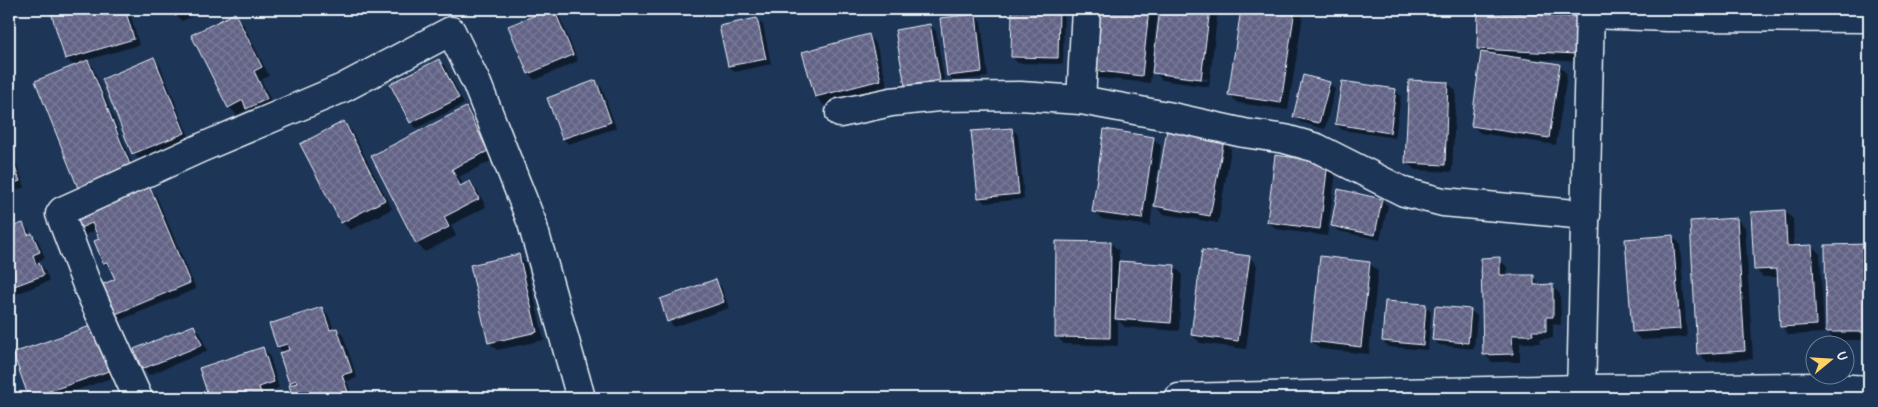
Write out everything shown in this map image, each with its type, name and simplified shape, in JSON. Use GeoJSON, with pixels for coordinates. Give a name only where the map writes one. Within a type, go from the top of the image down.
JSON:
{"type":"FeatureCollection","features":[{"type":"Feature","properties":{"kind":"street"},"geometry":{"type":"LineString","coordinates":[[1080,100],[1086,9]]}},
{"type":"Feature","properties":{"kind":"street"},"geometry":{"type":"LineString","coordinates":[[1582,394],[1590,11],[1668,17],[1869,18]]}},
{"type":"Feature","properties":{"kind":"street"},"geometry":{"type":"LineString","coordinates":[[138,398],[87,285],[63,224],[60,214],[62,211],[194,151],[343,88],[446,20],[477,84],[532,223],[581,398]]}},
{"type":"Feature","properties":{"kind":"street"},"geometry":{"type":"LineString","coordinates":[[840,113],[891,102],[938,97],[1020,96],[1080,100],[1244,133],[1285,139],[1317,148],[1404,192],[1424,198],[1443,202],[1586,215]]}},
{"type":"Feature","properties":{"kind":"street"},"geometry":{"type":"LineString","coordinates":[[1179,398],[1582,394],[1816,387],[1869,390]]}},
{"type":"Feature","properties":{"kind":"building"},"geometry":{"type":"Polygon","coordinates":[[[50,9],[125,9],[134,39],[65,59],[50,9]]]}},
{"type":"Feature","properties":{"kind":"building"},"geometry":{"type":"Polygon","coordinates":[[[172,9],[191,9],[175,16],[172,9]]]}},
{"type":"Feature","properties":{"kind":"building"},"geometry":{"type":"Polygon","coordinates":[[[554,9],[573,55],[528,74],[508,26],[554,9]]]}},
{"type":"Feature","properties":{"kind":"building"},"geometry":{"type":"Polygon","coordinates":[[[1012,9],[1059,9],[1058,58],[1011,57],[1012,9]]]}},
{"type":"Feature","properties":{"kind":"building"},"geometry":{"type":"Polygon","coordinates":[[[1096,9],[1149,9],[1142,76],[1090,70],[1096,9]]]}},
{"type":"Feature","properties":{"kind":"building"},"geometry":{"type":"Polygon","coordinates":[[[1160,9],[1210,9],[1201,79],[1152,73],[1160,9]]]}},
{"type":"Feature","properties":{"kind":"building"},"geometry":{"type":"Polygon","coordinates":[[[1241,9],[1295,9],[1281,103],[1228,95],[1241,9]]]}},
{"type":"Feature","properties":{"kind":"building"},"geometry":{"type":"Polygon","coordinates":[[[1478,11],[1578,17],[1576,54],[1477,49],[1478,11]]]}},
{"type":"Feature","properties":{"kind":"building"},"geometry":{"type":"Polygon","coordinates":[[[235,13],[262,67],[254,71],[267,99],[246,109],[243,100],[228,108],[191,35],[235,13]]]}},
{"type":"Feature","properties":{"kind":"building"},"geometry":{"type":"Polygon","coordinates":[[[976,14],[982,72],[947,76],[940,18],[976,14]]]}},
{"type":"Feature","properties":{"kind":"building"},"geometry":{"type":"Polygon","coordinates":[[[757,18],[766,59],[728,66],[719,26],[757,18]]]}},
{"type":"Feature","properties":{"kind":"building"},"geometry":{"type":"Polygon","coordinates":[[[930,24],[940,80],[905,86],[895,30],[930,24]]]}},
{"type":"Feature","properties":{"kind":"building"},"geometry":{"type":"Polygon","coordinates":[[[869,34],[881,80],[815,97],[802,52],[869,34]]]}},
{"type":"Feature","properties":{"kind":"building"},"geometry":{"type":"Polygon","coordinates":[[[1481,52],[1560,64],[1549,138],[1471,126],[1481,52]]]}},
{"type":"Feature","properties":{"kind":"building"},"geometry":{"type":"Polygon","coordinates":[[[154,57],[185,133],[132,154],[102,79],[154,57]]]}},
{"type":"Feature","properties":{"kind":"building"},"geometry":{"type":"Polygon","coordinates":[[[439,59],[459,98],[410,123],[390,84],[439,59]]]}},
{"type":"Feature","properties":{"kind":"building"},"geometry":{"type":"Polygon","coordinates":[[[88,60],[131,167],[78,188],[35,81],[88,60]]]}},
{"type":"Feature","properties":{"kind":"building"},"geometry":{"type":"Polygon","coordinates":[[[1303,75],[1330,82],[1319,123],[1293,117],[1303,75]]]}},
{"type":"Feature","properties":{"kind":"building"},"geometry":{"type":"Polygon","coordinates":[[[596,80],[611,122],[562,139],[547,98],[596,80]]]}},
{"type":"Feature","properties":{"kind":"building"},"geometry":{"type":"Polygon","coordinates":[[[1409,80],[1448,82],[1445,165],[1405,163],[1409,80]]]}},
{"type":"Feature","properties":{"kind":"building"},"geometry":{"type":"Polygon","coordinates":[[[1342,81],[1396,89],[1390,133],[1335,124],[1342,81]]]}},
{"type":"Feature","properties":{"kind":"building"},"geometry":{"type":"Polygon","coordinates":[[[466,107],[488,151],[452,169],[460,186],[470,181],[479,199],[444,217],[449,227],[416,244],[371,156],[466,107]]]}},
{"type":"Feature","properties":{"kind":"building"},"geometry":{"type":"Polygon","coordinates":[[[344,121],[385,200],[341,223],[300,144],[344,121]]]}},
{"type":"Feature","properties":{"kind":"building"},"geometry":{"type":"Polygon","coordinates":[[[1012,128],[1019,194],[978,198],[971,131],[1012,128]]]}},
{"type":"Feature","properties":{"kind":"building"},"geometry":{"type":"Polygon","coordinates":[[[1104,129],[1154,137],[1142,219],[1092,212],[1104,129]]]}},
{"type":"Feature","properties":{"kind":"building"},"geometry":{"type":"Polygon","coordinates":[[[1167,130],[1224,140],[1210,216],[1154,206],[1167,130]]]}},
{"type":"Feature","properties":{"kind":"building"},"geometry":{"type":"Polygon","coordinates":[[[9,152],[20,181],[9,185],[9,152]]]}},
{"type":"Feature","properties":{"kind":"building"},"geometry":{"type":"Polygon","coordinates":[[[1275,155],[1328,162],[1320,229],[1267,222],[1275,155]]]}},
{"type":"Feature","properties":{"kind":"building"},"geometry":{"type":"Polygon","coordinates":[[[150,187],[190,283],[111,316],[99,286],[115,279],[107,262],[103,263],[94,241],[99,239],[92,223],[73,231],[67,217],[102,207],[150,187]]]}},
{"type":"Feature","properties":{"kind":"building"},"geometry":{"type":"Polygon","coordinates":[[[1338,189],[1382,199],[1375,235],[1331,226],[1338,189]]]}},
{"type":"Feature","properties":{"kind":"building"},"geometry":{"type":"Polygon","coordinates":[[[1785,210],[1787,246],[1812,245],[1816,325],[1780,327],[1777,269],[1754,270],[1751,212],[1785,210]]]}},
{"type":"Feature","properties":{"kind":"building"},"geometry":{"type":"Polygon","coordinates":[[[1737,218],[1745,351],[1697,354],[1690,221],[1737,218]]]}},
{"type":"Feature","properties":{"kind":"building"},"geometry":{"type":"Polygon","coordinates":[[[23,223],[28,235],[32,233],[40,252],[33,255],[36,265],[39,263],[44,275],[9,288],[9,228],[23,223]]]}},
{"type":"Feature","properties":{"kind":"building"},"geometry":{"type":"Polygon","coordinates":[[[1673,235],[1680,329],[1632,332],[1625,239],[1673,235]]]}},
{"type":"Feature","properties":{"kind":"building"},"geometry":{"type":"Polygon","coordinates":[[[1056,241],[1111,242],[1110,338],[1055,337],[1056,241]]]}},
{"type":"Feature","properties":{"kind":"building"},"geometry":{"type":"Polygon","coordinates":[[[1869,244],[1869,332],[1826,332],[1825,245],[1869,244]]]}},
{"type":"Feature","properties":{"kind":"building"},"geometry":{"type":"Polygon","coordinates":[[[1202,250],[1250,256],[1238,341],[1191,335],[1202,250]]]}},
{"type":"Feature","properties":{"kind":"building"},"geometry":{"type":"Polygon","coordinates":[[[519,254],[537,332],[488,343],[470,265],[519,254]]]}},
{"type":"Feature","properties":{"kind":"building"},"geometry":{"type":"Polygon","coordinates":[[[1320,256],[1370,262],[1361,347],[1311,341],[1320,256]]]}},
{"type":"Feature","properties":{"kind":"building"},"geometry":{"type":"Polygon","coordinates":[[[1500,257],[1500,275],[1534,275],[1534,285],[1553,284],[1553,317],[1546,317],[1546,331],[1532,331],[1533,335],[1512,335],[1513,354],[1483,355],[1481,258],[1500,257]]]}},
{"type":"Feature","properties":{"kind":"building"},"geometry":{"type":"Polygon","coordinates":[[[1119,261],[1175,265],[1171,323],[1115,319],[1119,261]]]}},
{"type":"Feature","properties":{"kind":"building"},"geometry":{"type":"Polygon","coordinates":[[[716,279],[724,302],[667,322],[660,299],[716,279]]]}},
{"type":"Feature","properties":{"kind":"building"},"geometry":{"type":"Polygon","coordinates":[[[1385,301],[1426,304],[1423,345],[1382,341],[1385,301]]]}},
{"type":"Feature","properties":{"kind":"building"},"geometry":{"type":"Polygon","coordinates":[[[1435,306],[1471,309],[1468,343],[1432,340],[1435,306]]]}},
{"type":"Feature","properties":{"kind":"building"},"geometry":{"type":"Polygon","coordinates":[[[322,307],[330,330],[337,328],[352,372],[342,375],[348,392],[329,398],[293,398],[289,385],[297,383],[296,380],[289,383],[279,353],[289,350],[287,344],[277,347],[269,324],[322,307]]]}},
{"type":"Feature","properties":{"kind":"building"},"geometry":{"type":"Polygon","coordinates":[[[99,323],[115,369],[29,398],[13,353],[99,323]]]}},
{"type":"Feature","properties":{"kind":"building"},"geometry":{"type":"Polygon","coordinates":[[[194,325],[202,345],[142,369],[134,349],[194,325]]]}},
{"type":"Feature","properties":{"kind":"building"},"geometry":{"type":"Polygon","coordinates":[[[263,347],[274,382],[259,387],[263,398],[209,398],[199,368],[263,347]]]}}]}
